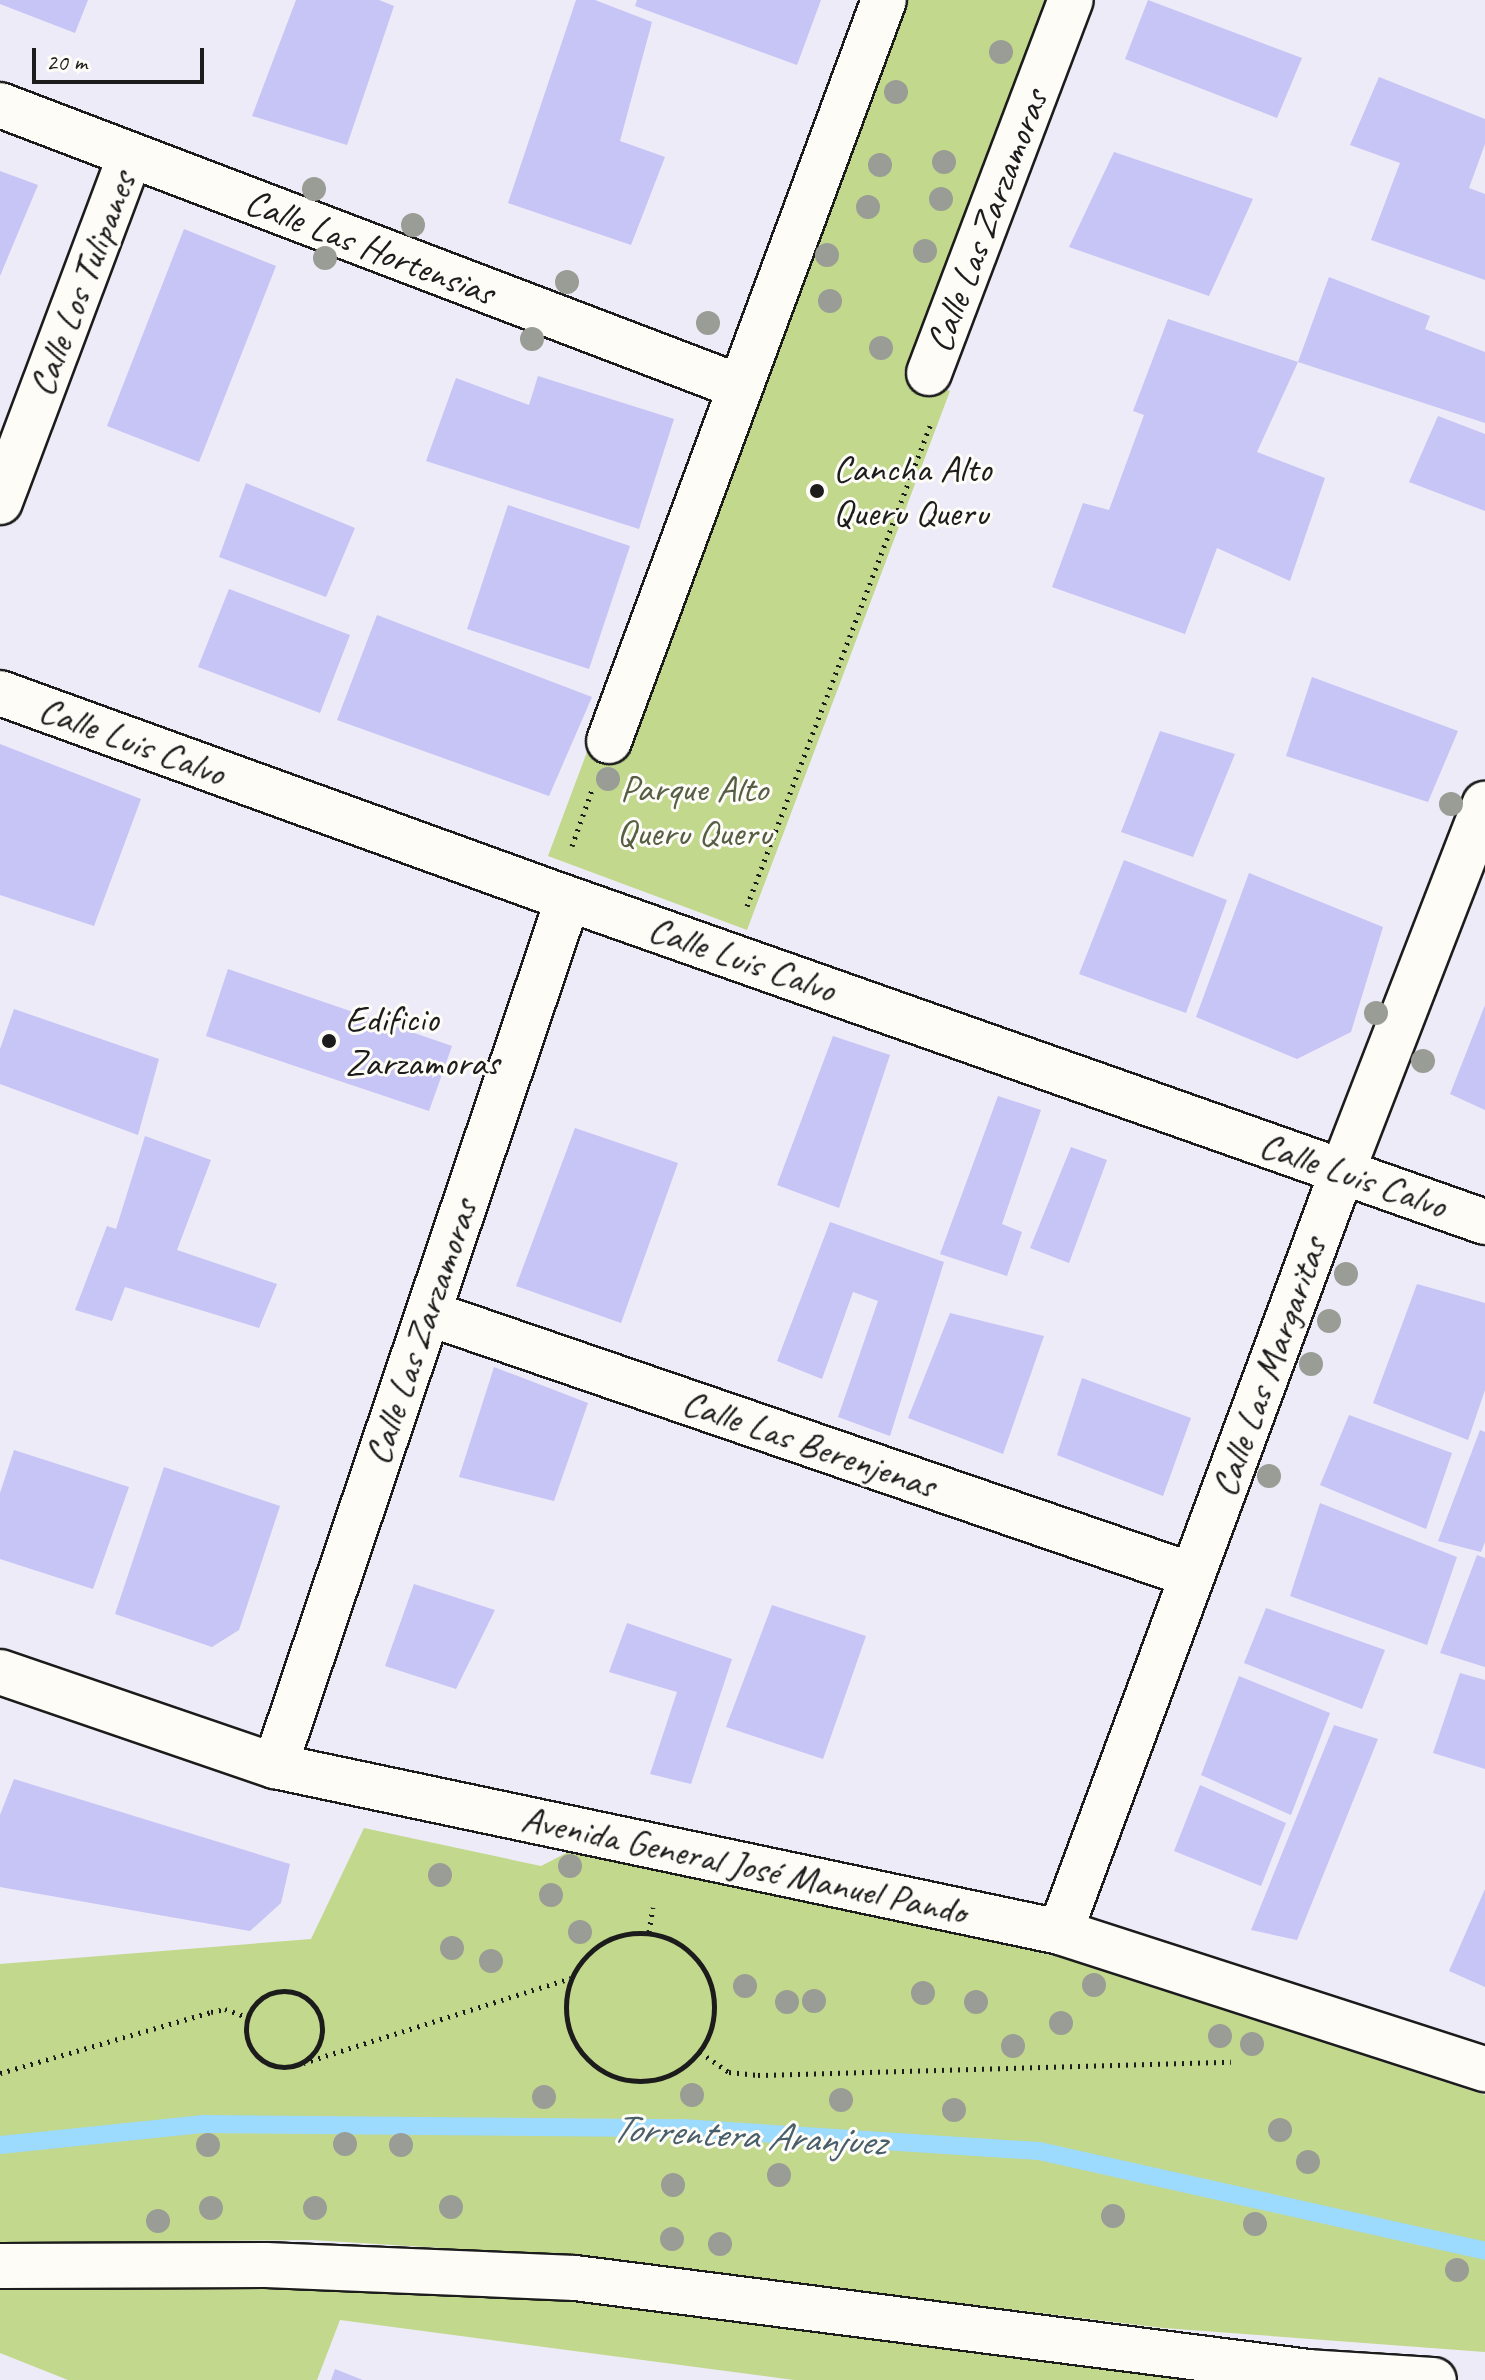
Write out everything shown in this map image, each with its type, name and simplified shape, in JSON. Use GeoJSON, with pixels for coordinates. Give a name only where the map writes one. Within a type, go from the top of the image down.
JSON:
{"type":"FeatureCollection","features":[{"type":"Feature","properties":{"kind":"street"},"geometry":{"type":"LineString","coordinates":[[609,741],[884,0]]}},
{"type":"Feature","properties":{"kind":"street","name":"Calle Las Zarzamoras"},"geometry":{"type":"LineString","coordinates":[[929,373],[1071,0]]}},
{"type":"Feature","properties":{"kind":"street","name":"Calle Las Hortensias"},"geometry":{"type":"LineString","coordinates":[[0,105],[740,387]]}},
{"type":"Feature","properties":{"kind":"street","name":"Calle Los Tulipanes"},"geometry":{"type":"LineString","coordinates":[[0,502],[130,156]]}},
{"type":"Feature","properties":{"kind":"street","name":"Calle Luis Calvo"},"geometry":{"type":"LineString","coordinates":[[0,693],[568,899],[1485,1222]]}},
{"type":"Feature","properties":{"kind":"street","name":"Calle Las Margaritas"},"geometry":{"type":"LineString","coordinates":[[1060,1932],[1342,1172],[1485,804]]}},
{"type":"Feature","properties":{"kind":"street","name":"Calle Las Zarzamoras"},"geometry":{"type":"LineString","coordinates":[[275,1766],[568,899]]}},
{"type":"Feature","properties":{"kind":"street","name":"Calle Las Berenjenas"},"geometry":{"type":"LineString","coordinates":[[428,1313],[1191,1575]]}},
{"type":"Feature","properties":{"kind":"street","name":"Avenida General José Manuel Pando"},"geometry":{"type":"LineString","coordinates":[[0,1672],[275,1766],[1060,1932],[1485,2069]]}},
{"type":"Feature","properties":{"kind":"street"},"geometry":{"type":"LineString","coordinates":[[0,2266],[266,2265],[575,2278],[1333,2377],[1434,2380]]}},
{"type":"Feature","properties":{"kind":"path","name":"Calle Las Zarzamoras"},"geometry":{"type":"LineString","coordinates":[[755,885],[944,389],[929,373]]}},
{"type":"Feature","properties":{"kind":"path"},"geometry":{"type":"LineString","coordinates":[[649,1932],[653,1907]]}},
{"type":"Feature","properties":{"kind":"path"},"geometry":{"type":"LineString","coordinates":[[649,1932],[674,1940],[694,1955],[709,1977],[715,2003],[711,2028],[700,2052],[683,2068],[661,2078],[638,2082],[603,2071],[577,2047],[568,2025],[565,2002],[572,1978],[584,1957],[603,1942],[625,1933],[649,1932]]}},
{"type":"Feature","properties":{"kind":"path"},"geometry":{"type":"LineString","coordinates":[[303,2063],[320,2043],[321,2020],[309,1999],[299,1993],[276,1991],[253,2005],[247,2017],[248,2043],[264,2062],[277,2068],[303,2063],[572,1978]]}},
{"type":"Feature","properties":{"kind":"path"},"geometry":{"type":"LineString","coordinates":[[0,2073],[211,2012],[225,2009],[247,2017]]}},
{"type":"Feature","properties":{"kind":"path"},"geometry":{"type":"LineString","coordinates":[[700,2052],[729,2072],[758,2075],[1231,2062]]}},
{"type":"Feature","properties":{"kind":"green space","name":"Parque Alto Queru Queru"},"geometry":{"type":"Polygon","coordinates":[[[908,0],[1048,0],[904,373],[950,391],[747,930],[548,856],[593,736],[779,344],[908,0]]]}},
{"type":"Feature","properties":{"kind":"green space"},"geometry":{"type":"Polygon","coordinates":[[[364,1828],[541,1866],[578,1847],[1059,1957],[1485,2095],[1485,2352],[1163,2328],[573,2256],[312,2240],[0,2243],[0,1964],[311,1939],[364,1828]]]}},
{"type":"Feature","properties":{"kind":"green space"},"geometry":{"type":"Polygon","coordinates":[[[0,2281],[354,2283],[561,2298],[1199,2380],[794,2380],[340,2320],[317,2380],[68,2380],[0,2353],[0,2281]]]}},
{"type":"Feature","properties":{"kind":"building"},"geometry":{"type":"Polygon","coordinates":[[[0,0],[88,0],[75,33],[0,4],[0,0]]]}},
{"type":"Feature","properties":{"kind":"building"},"geometry":{"type":"Polygon","coordinates":[[[296,0],[379,0],[394,6],[347,145],[252,116],[296,0]]]}},
{"type":"Feature","properties":{"kind":"building"},"geometry":{"type":"Polygon","coordinates":[[[576,0],[595,0],[652,22],[620,141],[665,157],[631,245],[508,203],[576,0]]]}},
{"type":"Feature","properties":{"kind":"building"},"geometry":{"type":"Polygon","coordinates":[[[637,0],[821,0],[797,65],[635,6],[637,0]]]}},
{"type":"Feature","properties":{"kind":"building"},"geometry":{"type":"Polygon","coordinates":[[[1148,0],[1302,58],[1277,118],[1125,59],[1148,0]]]}},
{"type":"Feature","properties":{"kind":"building"},"geometry":{"type":"Polygon","coordinates":[[[1379,77],[1485,119],[1485,144],[1469,188],[1485,194],[1485,280],[1371,240],[1400,163],[1350,145],[1379,77]]]}},
{"type":"Feature","properties":{"kind":"building"},"geometry":{"type":"Polygon","coordinates":[[[1114,152],[1253,199],[1209,296],[1069,247],[1114,152]]]}},
{"type":"Feature","properties":{"kind":"building"},"geometry":{"type":"Polygon","coordinates":[[[0,171],[38,185],[0,276],[0,171]]]}},
{"type":"Feature","properties":{"kind":"building"},"geometry":{"type":"Polygon","coordinates":[[[184,229],[276,266],[199,462],[107,426],[184,229]]]}},
{"type":"Feature","properties":{"kind":"building"},"geometry":{"type":"Polygon","coordinates":[[[1329,277],[1430,316],[1425,329],[1485,352],[1485,423],[1298,362],[1329,277]]]}},
{"type":"Feature","properties":{"kind":"building"},"geometry":{"type":"Polygon","coordinates":[[[1168,319],[1298,362],[1257,452],[1325,478],[1290,581],[1217,548],[1185,634],[1052,587],[1083,503],[1109,510],[1144,415],[1133,411],[1168,319]]]}},
{"type":"Feature","properties":{"kind":"building"},"geometry":{"type":"Polygon","coordinates":[[[538,376],[674,419],[639,529],[426,461],[456,378],[529,405],[538,376]]]}},
{"type":"Feature","properties":{"kind":"building"},"geometry":{"type":"Polygon","coordinates":[[[1438,416],[1485,434],[1485,511],[1409,482],[1438,416]]]}},
{"type":"Feature","properties":{"kind":"building"},"geometry":{"type":"Polygon","coordinates":[[[246,483],[355,528],[326,597],[219,557],[246,483]]]}},
{"type":"Feature","properties":{"kind":"building"},"geometry":{"type":"Polygon","coordinates":[[[508,505],[630,546],[589,669],[467,629],[508,505]]]}},
{"type":"Feature","properties":{"kind":"building"},"geometry":{"type":"Polygon","coordinates":[[[229,589],[350,635],[320,713],[198,667],[229,589]]]}},
{"type":"Feature","properties":{"kind":"building"},"geometry":{"type":"Polygon","coordinates":[[[377,615],[592,697],[549,796],[337,720],[377,615]]]}},
{"type":"Feature","properties":{"kind":"building"},"geometry":{"type":"Polygon","coordinates":[[[1312,677],[1458,731],[1428,802],[1286,756],[1312,677]]]}},
{"type":"Feature","properties":{"kind":"building"},"geometry":{"type":"Polygon","coordinates":[[[1160,731],[1235,754],[1193,857],[1121,832],[1160,731]]]}},
{"type":"Feature","properties":{"kind":"building"},"geometry":{"type":"Polygon","coordinates":[[[0,744],[141,799],[94,926],[0,895],[0,744]]]}},
{"type":"Feature","properties":{"kind":"building"},"geometry":{"type":"Polygon","coordinates":[[[1124,860],[1227,900],[1186,1013],[1079,974],[1124,860]]]}},
{"type":"Feature","properties":{"kind":"building"},"geometry":{"type":"Polygon","coordinates":[[[1249,873],[1383,927],[1351,1032],[1297,1059],[1196,1017],[1249,873]]]}},
{"type":"Feature","properties":{"kind":"building","name":"Edificio Zarzamoras"},"geometry":{"type":"Polygon","coordinates":[[[228,969],[452,1046],[429,1111],[206,1036],[228,969]]]}},
{"type":"Feature","properties":{"kind":"building"},"geometry":{"type":"Polygon","coordinates":[[[1485,1005],[1485,1110],[1450,1094],[1485,1005]]]}},
{"type":"Feature","properties":{"kind":"building"},"geometry":{"type":"Polygon","coordinates":[[[14,1009],[159,1059],[138,1135],[0,1084],[0,1049],[14,1009]]]}},
{"type":"Feature","properties":{"kind":"building"},"geometry":{"type":"Polygon","coordinates":[[[833,1036],[890,1055],[839,1208],[777,1185],[833,1036]]]}},
{"type":"Feature","properties":{"kind":"building"},"geometry":{"type":"Polygon","coordinates":[[[998,1096],[1041,1110],[1002,1224],[1022,1232],[1007,1276],[940,1254],[998,1096]]]}},
{"type":"Feature","properties":{"kind":"building"},"geometry":{"type":"Polygon","coordinates":[[[575,1128],[678,1163],[621,1323],[516,1286],[575,1128]]]}},
{"type":"Feature","properties":{"kind":"building"},"geometry":{"type":"Polygon","coordinates":[[[145,1136],[211,1160],[177,1250],[277,1284],[259,1328],[125,1287],[112,1321],[75,1310],[107,1226],[116,1229],[145,1136]]]}},
{"type":"Feature","properties":{"kind":"building"},"geometry":{"type":"Polygon","coordinates":[[[1071,1147],[1107,1160],[1069,1263],[1030,1248],[1071,1147]]]}},
{"type":"Feature","properties":{"kind":"building"},"geometry":{"type":"Polygon","coordinates":[[[830,1222],[944,1262],[890,1436],[838,1417],[878,1301],[853,1292],[822,1379],[777,1361],[830,1222]]]}},
{"type":"Feature","properties":{"kind":"building"},"geometry":{"type":"Polygon","coordinates":[[[1417,1284],[1485,1303],[1485,1390],[1468,1440],[1373,1403],[1417,1284]]]}},
{"type":"Feature","properties":{"kind":"building"},"geometry":{"type":"Polygon","coordinates":[[[950,1313],[1044,1336],[1003,1454],[908,1418],[950,1313]]]}},
{"type":"Feature","properties":{"kind":"building"},"geometry":{"type":"Polygon","coordinates":[[[494,1367],[588,1403],[554,1501],[459,1477],[494,1367]]]}},
{"type":"Feature","properties":{"kind":"building"},"geometry":{"type":"Polygon","coordinates":[[[1082,1378],[1191,1418],[1163,1496],[1057,1455],[1082,1378]]]}},
{"type":"Feature","properties":{"kind":"building"},"geometry":{"type":"Polygon","coordinates":[[[1349,1415],[1452,1453],[1426,1529],[1320,1485],[1349,1415]]]}},
{"type":"Feature","properties":{"kind":"building"},"geometry":{"type":"Polygon","coordinates":[[[1480,1430],[1485,1432],[1485,1542],[1481,1552],[1438,1541],[1480,1430]]]}},
{"type":"Feature","properties":{"kind":"building"},"geometry":{"type":"Polygon","coordinates":[[[14,1450],[129,1487],[93,1589],[0,1559],[0,1493],[14,1450]]]}},
{"type":"Feature","properties":{"kind":"building"},"geometry":{"type":"Polygon","coordinates":[[[164,1467],[280,1506],[239,1630],[212,1647],[115,1614],[164,1467]]]}},
{"type":"Feature","properties":{"kind":"building"},"geometry":{"type":"Polygon","coordinates":[[[1320,1503],[1457,1557],[1427,1645],[1290,1596],[1320,1503]]]}},
{"type":"Feature","properties":{"kind":"building"},"geometry":{"type":"Polygon","coordinates":[[[1477,1555],[1485,1558],[1485,1667],[1440,1653],[1477,1555]]]}},
{"type":"Feature","properties":{"kind":"building"},"geometry":{"type":"Polygon","coordinates":[[[414,1584],[495,1610],[456,1689],[385,1666],[414,1584]]]}},
{"type":"Feature","properties":{"kind":"building"},"geometry":{"type":"Polygon","coordinates":[[[772,1605],[866,1636],[823,1759],[726,1727],[772,1605]]]}},
{"type":"Feature","properties":{"kind":"building"},"geometry":{"type":"Polygon","coordinates":[[[1266,1608],[1385,1650],[1362,1709],[1244,1663],[1266,1608]]]}},
{"type":"Feature","properties":{"kind":"building"},"geometry":{"type":"Polygon","coordinates":[[[627,1623],[732,1659],[691,1784],[650,1774],[677,1692],[609,1672],[627,1623]]]}},
{"type":"Feature","properties":{"kind":"building"},"geometry":{"type":"Polygon","coordinates":[[[1460,1673],[1485,1680],[1485,1769],[1433,1753],[1460,1673]]]}},
{"type":"Feature","properties":{"kind":"building"},"geometry":{"type":"Polygon","coordinates":[[[1239,1676],[1330,1713],[1291,1815],[1201,1775],[1239,1676]]]}},
{"type":"Feature","properties":{"kind":"building"},"geometry":{"type":"Polygon","coordinates":[[[1334,1725],[1378,1739],[1297,1940],[1251,1930],[1334,1725]]]}},
{"type":"Feature","properties":{"kind":"building"},"geometry":{"type":"Polygon","coordinates":[[[14,1779],[290,1864],[281,1903],[250,1931],[0,1887],[0,1815],[14,1779]]]}},
{"type":"Feature","properties":{"kind":"building"},"geometry":{"type":"Polygon","coordinates":[[[1200,1785],[1286,1823],[1261,1886],[1174,1851],[1200,1785]]]}},
{"type":"Feature","properties":{"kind":"building"},"geometry":{"type":"Polygon","coordinates":[[[1485,1889],[1485,1987],[1449,1971],[1485,1889]]]}},
{"type":"Feature","properties":{"kind":"building"},"geometry":{"type":"Polygon","coordinates":[[[335,2369],[363,2380],[331,2380],[335,2369]]]}},
{"type":"Feature","properties":{"kind":"waterway","name":"Torrentera Aranjuez"},"geometry":{"type":"LineString","coordinates":[[0,2145],[202,2124],[682,2128],[1039,2151],[1485,2251]]}},
{"type":"Feature","properties":{"kind":"place","name":"Cancha Alto Queru Queru"},"geometry":{"type":"Point","coordinates":[817,491]}},
{"type":"Feature","properties":{"kind":"place","name":"Edificio Zarzamoras"},"geometry":{"type":"Point","coordinates":[329,1041]}}]}
